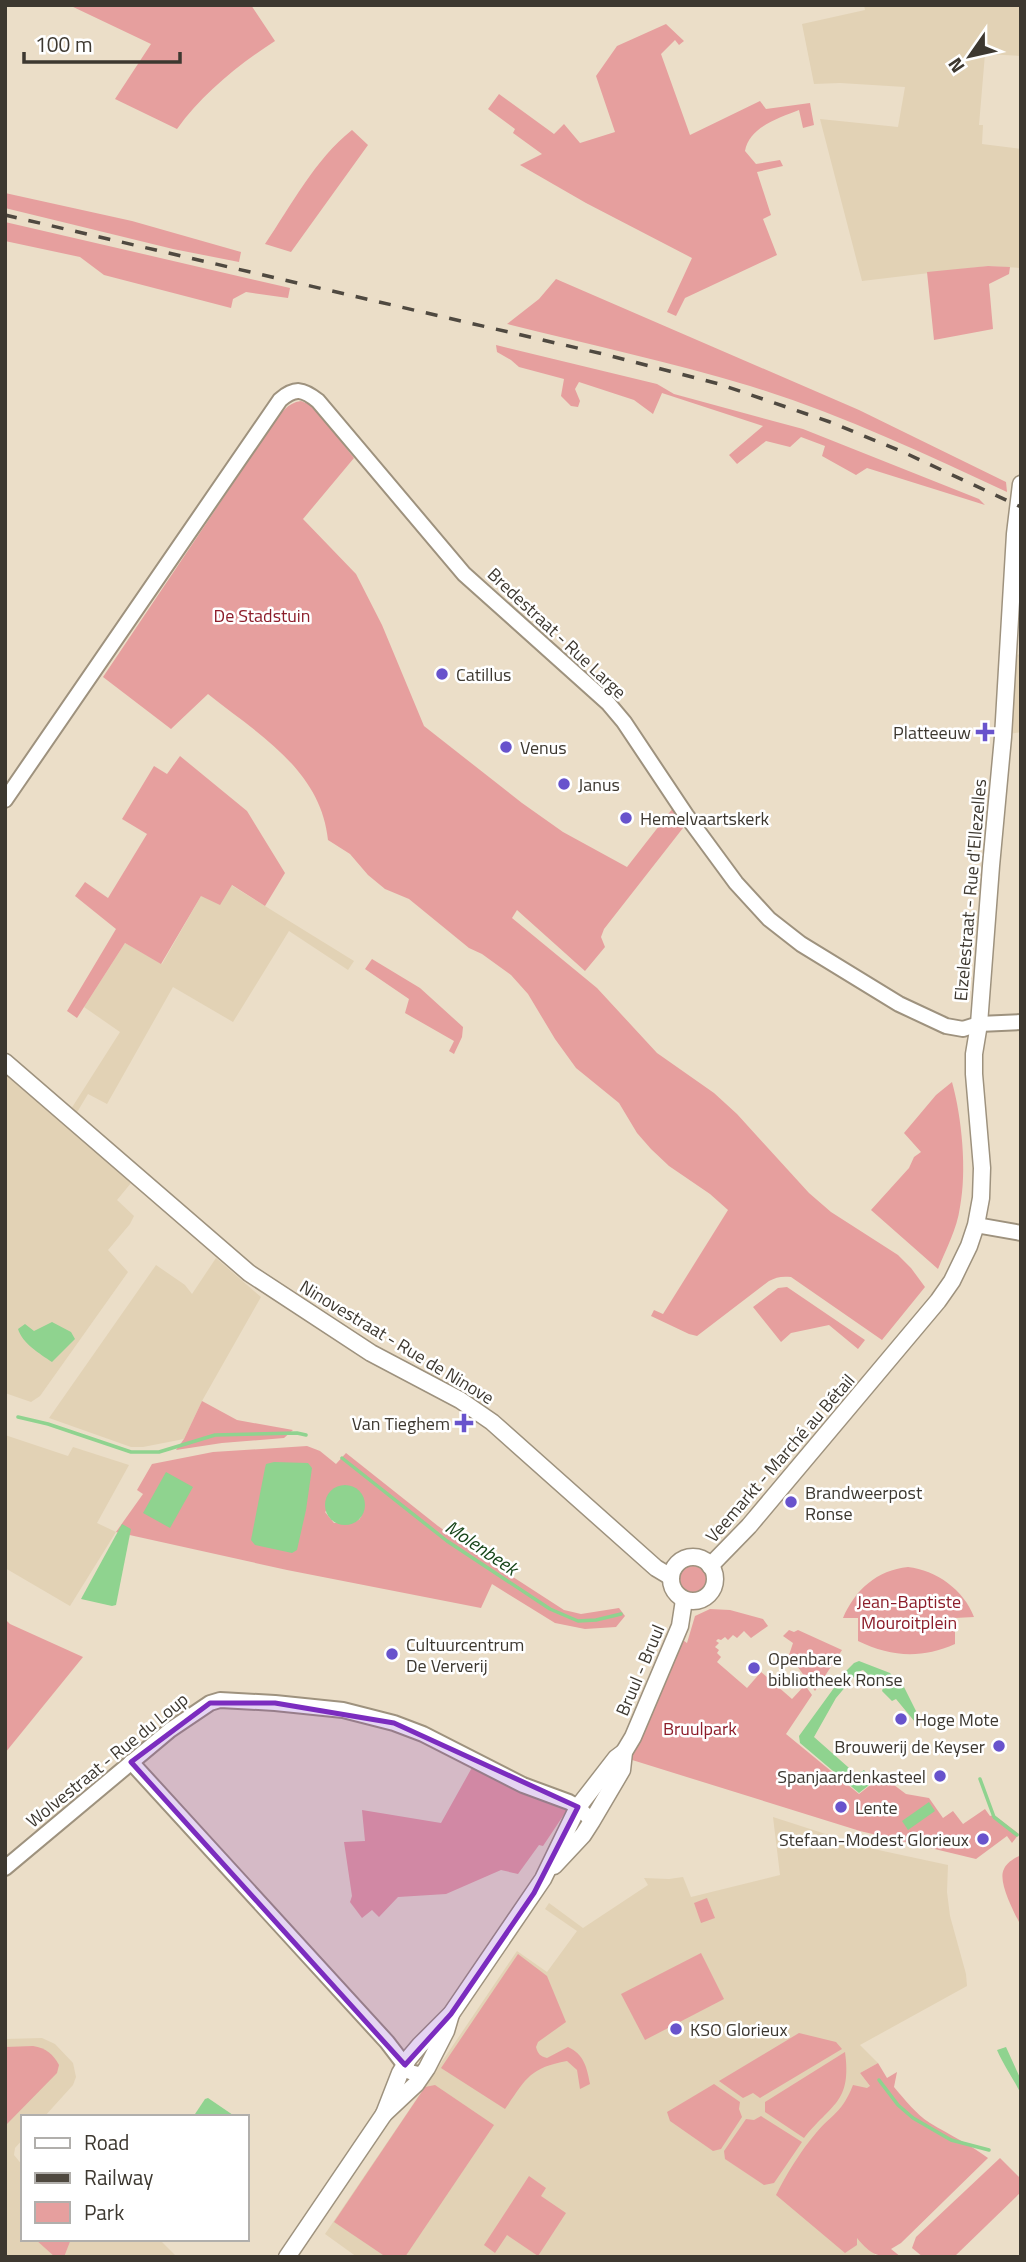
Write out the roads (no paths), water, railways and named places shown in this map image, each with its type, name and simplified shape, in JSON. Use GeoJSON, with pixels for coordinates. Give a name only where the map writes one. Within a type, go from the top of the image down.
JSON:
{"type":"FeatureCollection","features":[{"type":"Feature","properties":{"kind":"main road","name":"Elzelestraat - Rue d'Ellezelles"},"geometry":{"type":"LineString","coordinates":[[946,1290],[964,1258],[976,1225],[982,1186],[974,1067],[1003,737],[1015,534],[1021,485]]}},
{"type":"Feature","properties":{"kind":"main road","name":"Ninovestraat - Rue de Ninove"},"geometry":{"type":"LineString","coordinates":[[5,1062],[249,1273],[371,1353],[460,1400],[492,1422],[656,1568],[671,1577]]}},
{"type":"Feature","properties":{"kind":"main road","name":"Veemarkt - Marché au Bétail"},"geometry":{"type":"LineString","coordinates":[[710,1566],[749,1526],[946,1290]]}},
{"type":"Feature","properties":{"kind":"main road"},"geometry":{"type":"LineString","coordinates":[[685,1558],[699,1558],[710,1566],[715,1581],[711,1592],[699,1601],[684,1600],[673,1589],[671,1577],[674,1567],[685,1558]]}},
{"type":"Feature","properties":{"kind":"main road","name":"Bruul - Bruul"},"geometry":{"type":"LineString","coordinates":[[624,1752],[633,1737],[680,1626],[684,1600]]}},
{"type":"Feature","properties":{"kind":"main road"},"geometry":{"type":"LineString","coordinates":[[543,1879],[578,1807],[616,1758],[624,1752]]}},
{"type":"Feature","properties":{"kind":"main road"},"geometry":{"type":"LineString","coordinates":[[384,2114],[390,2095],[414,2051],[451,2014],[543,1879],[583,1835],[622,1770],[624,1752]]}},
{"type":"Feature","properties":{"kind":"main road"},"geometry":{"type":"LineString","coordinates":[[288,2257],[384,2114],[416,2084],[427,2068],[446,2031],[451,2014]]}},
{"type":"Feature","properties":{"kind":"street","name":"Bredestraat - Rue Large"},"geometry":{"type":"LineString","coordinates":[[5,800],[280,400],[296,391],[311,395],[337,422],[464,574],[596,691],[624,722],[720,861],[769,919],[801,944],[919,1015],[946,1026],[963,1028],[1021,1021]]}},
{"type":"Feature","properties":{"kind":"street"},"geometry":{"type":"LineString","coordinates":[[976,1225],[1021,1233]]}},
{"type":"Feature","properties":{"kind":"street","name":"Wolvestraat - Rue du Loup"},"geometry":{"type":"LineString","coordinates":[[5,1868],[170,1730],[210,1703],[220,1700],[344,1710],[394,1723],[423,1734],[523,1785],[578,1807],[592,1821]]}},
{"type":"Feature","properties":{"kind":"street"},"geometry":{"type":"LineString","coordinates":[[131,1762],[379,2033],[410,2072],[427,2068],[426,2053],[414,2051]]}},
{"type":"Feature","properties":{"kind":"waterway","name":"Molenbeek"},"geometry":{"type":"LineString","coordinates":[[18,1417],[48,1424],[131,1452],[159,1452],[215,1435],[306,1435]]}},
{"type":"Feature","properties":{"kind":"waterway","name":"Molenbeek"},"geometry":{"type":"LineString","coordinates":[[342,1458],[447,1541],[550,1609],[578,1621],[621,1614]]}},
{"type":"Feature","properties":{"kind":"waterway","name":"Molenbeek"},"geometry":{"type":"LineString","coordinates":[[980,1779],[994,1817],[1017,1835]]}},
{"type":"Feature","properties":{"kind":"waterway"},"geometry":{"type":"LineString","coordinates":[[879,2080],[898,2105],[913,2118],[951,2140],[989,2150]]}},
{"type":"Feature","properties":{"kind":"railway"},"geometry":{"type":"LineString","coordinates":[[5,215],[603,354],[719,384],[830,422],[903,452],[1021,507]]}},
{"type":"Feature","properties":{"kind":"place","name":"Catillus"},"geometry":{"type":"Point","coordinates":[442,674]}},
{"type":"Feature","properties":{"kind":"place","name":"Platteeuw"},"geometry":{"type":"Point","coordinates":[985,732]}},
{"type":"Feature","properties":{"kind":"place","name":"Venus"},"geometry":{"type":"Point","coordinates":[506,747]}},
{"type":"Feature","properties":{"kind":"place","name":"Janus"},"geometry":{"type":"Point","coordinates":[564,784]}},
{"type":"Feature","properties":{"kind":"place","name":"Hemelvaartskerk"},"geometry":{"type":"Point","coordinates":[626,818]}},
{"type":"Feature","properties":{"kind":"place","name":"Van Tieghem"},"geometry":{"type":"Point","coordinates":[464,1423]}},
{"type":"Feature","properties":{"kind":"place","name":"Brandweerpost Ronse"},"geometry":{"type":"Point","coordinates":[791,1502]}},
{"type":"Feature","properties":{"kind":"place","name":"Cultuurcentrum De Ververij"},"geometry":{"type":"Point","coordinates":[392,1654]}},
{"type":"Feature","properties":{"kind":"place","name":"Openbare bibliotheek Ronse"},"geometry":{"type":"Point","coordinates":[754,1668]}},
{"type":"Feature","properties":{"kind":"place","name":"Hoge Mote"},"geometry":{"type":"Point","coordinates":[901,1719]}},
{"type":"Feature","properties":{"kind":"place","name":"Brouwerij de Keyser"},"geometry":{"type":"Point","coordinates":[999,1746]}},
{"type":"Feature","properties":{"kind":"place","name":"Spanjaardenkasteel"},"geometry":{"type":"Point","coordinates":[940,1776]}},
{"type":"Feature","properties":{"kind":"place","name":"Lente"},"geometry":{"type":"Point","coordinates":[841,1807]}},
{"type":"Feature","properties":{"kind":"place","name":"Stefaan-Modest Glorieux"},"geometry":{"type":"Point","coordinates":[983,1839]}},
{"type":"Feature","properties":{"kind":"place","name":"KSO Glorieux"},"geometry":{"type":"Point","coordinates":[676,2029]}},
{"type":"Feature","properties":{"kind":"park label","name":"De Stadstuin"},"geometry":{"type":"Point","coordinates":[262,615]}},
{"type":"Feature","properties":{"kind":"park label","name":"Jean-Baptiste Mouroitplein"},"geometry":{"type":"Point","coordinates":[909,1611]}},
{"type":"Feature","properties":{"kind":"park label","name":"Bruulpark"},"geometry":{"type":"Point","coordinates":[700,1728]}}]}
